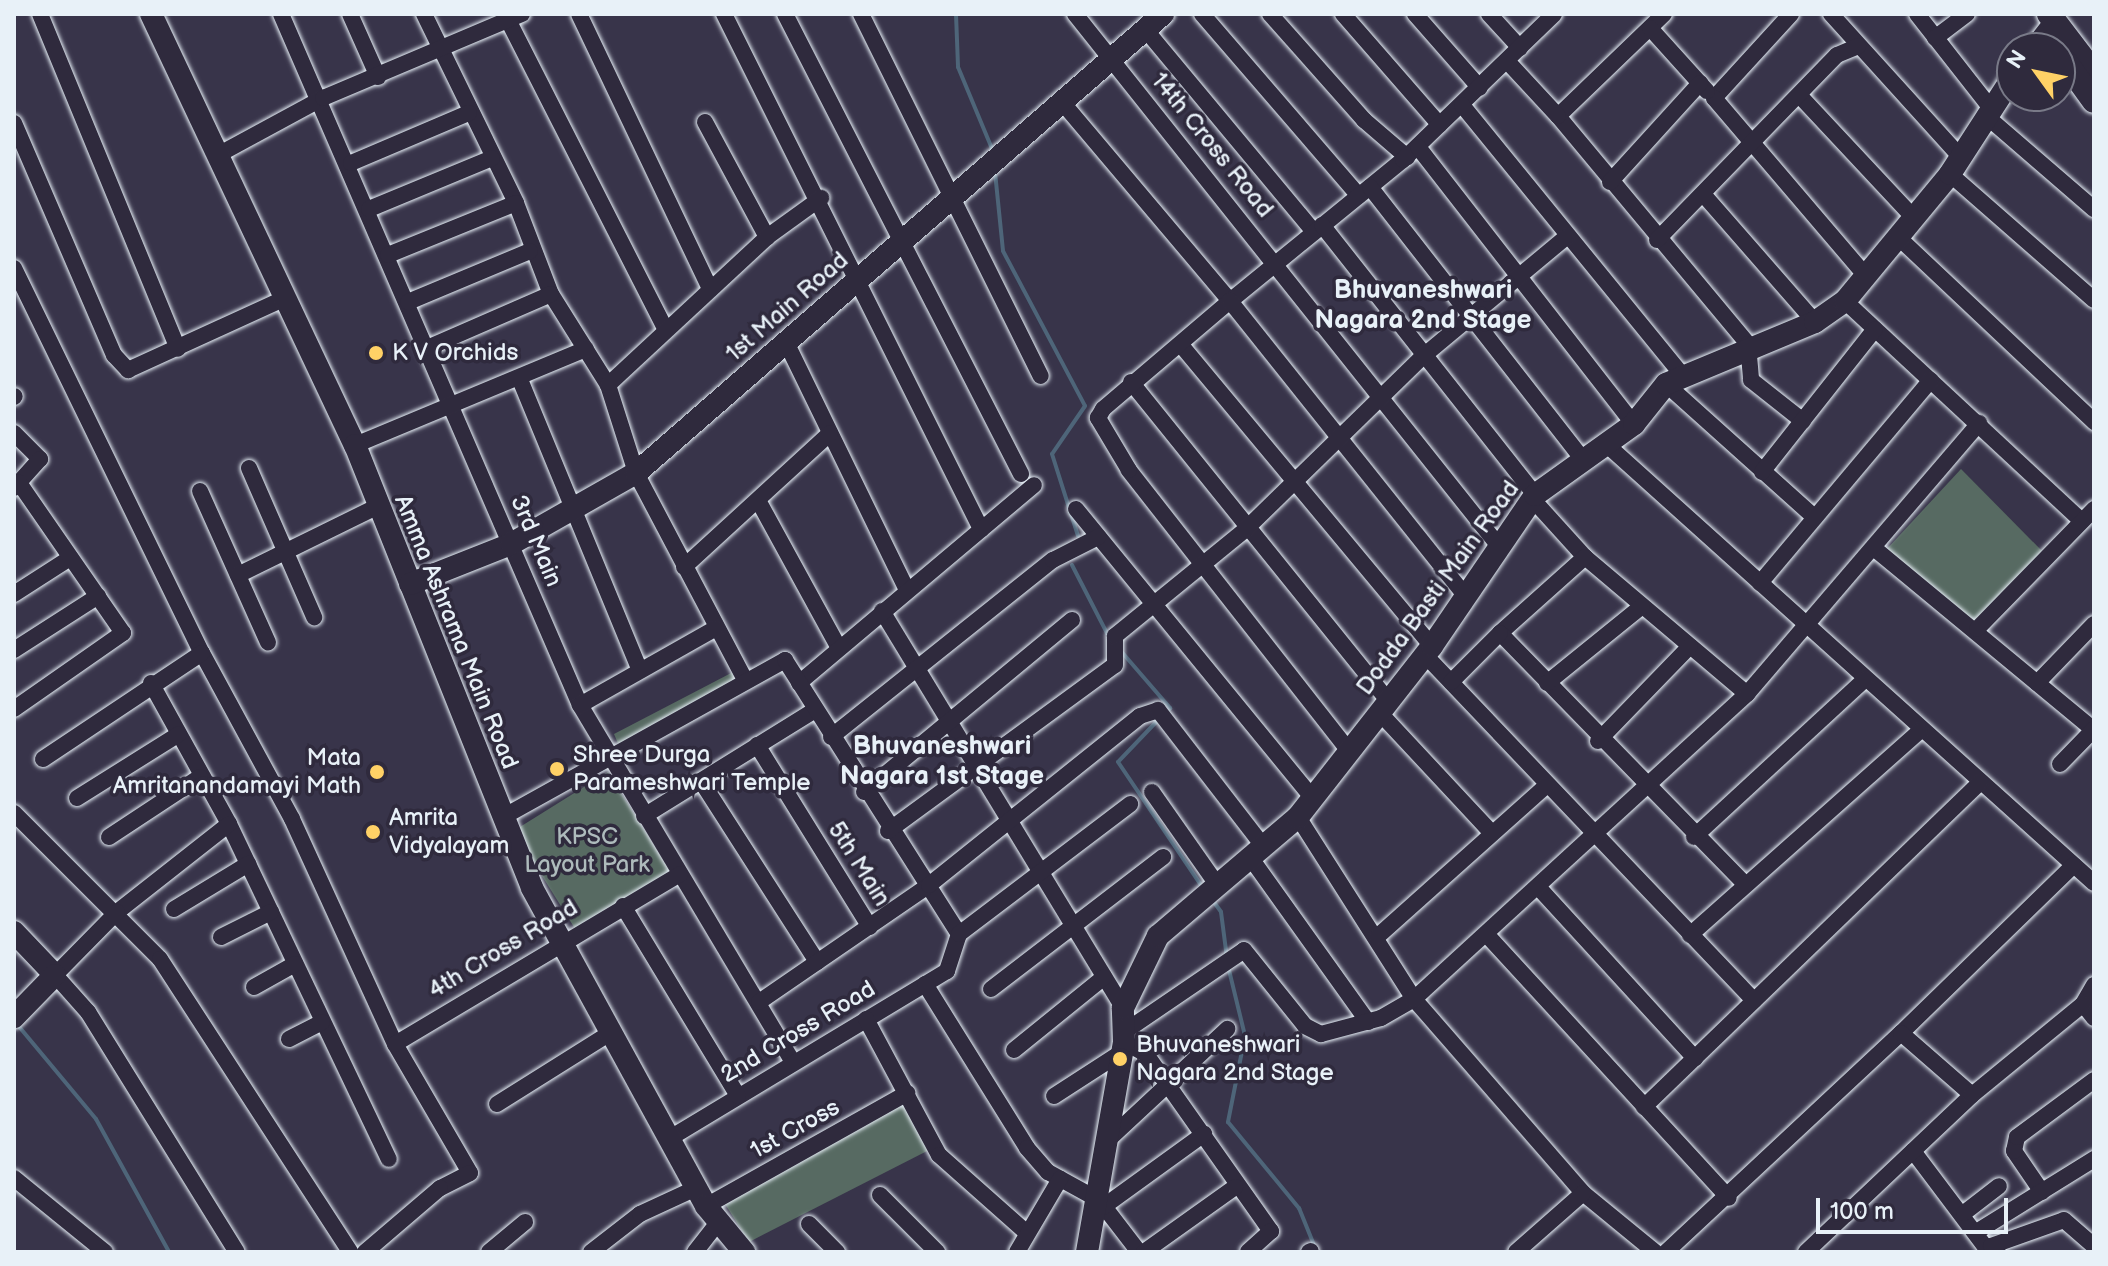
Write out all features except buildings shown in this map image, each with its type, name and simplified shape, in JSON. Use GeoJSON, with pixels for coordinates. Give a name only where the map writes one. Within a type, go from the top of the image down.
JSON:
{"type":"FeatureCollection","features":[{"type":"Feature","properties":{"kind":"main road"},"geometry":{"type":"LineString","coordinates":[[2031,14],[2094,73]]}},
{"type":"Feature","properties":{"kind":"main road"},"geometry":{"type":"LineString","coordinates":[[2076,76],[2094,101]]}},
{"type":"Feature","properties":{"kind":"street"},"geometry":{"type":"LineString","coordinates":[[40,14],[178,349]]}},
{"type":"Feature","properties":{"kind":"street","name":"Amma Ashrama Main Road"},"geometry":{"type":"LineString","coordinates":[[151,14],[355,445],[376,507],[503,817],[560,941],[706,1206],[744,1252]]}},
{"type":"Feature","properties":{"kind":"street","name":"3rd Main"},"geometry":{"type":"LineString","coordinates":[[281,14],[323,98],[580,705],[793,1062]]}},
{"type":"Feature","properties":{"kind":"street"},"geometry":{"type":"LineString","coordinates":[[350,14],[378,77]]}},
{"type":"Feature","properties":{"kind":"street"},"geometry":{"type":"LineString","coordinates":[[424,14],[443,50],[469,113],[516,203],[530,251],[551,294],[608,385],[636,473],[745,680]]}},
{"type":"Feature","properties":{"kind":"street"},"geometry":{"type":"LineString","coordinates":[[579,14],[710,289]]}},
{"type":"Feature","properties":{"kind":"street"},"geometry":{"type":"LineString","coordinates":[[724,14],[821,198],[981,529]]}},
{"type":"Feature","properties":{"kind":"street"},"geometry":{"type":"LineString","coordinates":[[785,14],[1027,479],[981,529],[799,683]]}},
{"type":"Feature","properties":{"kind":"street"},"geometry":{"type":"LineString","coordinates":[[861,14],[950,199],[1041,376]]}},
{"type":"Feature","properties":{"kind":"street","name":"14th Cross Road"},"geometry":{"type":"LineString","coordinates":[[1075,14],[1276,262],[1378,398],[1498,545]]}},
{"type":"Feature","properties":{"kind":"street","name":"1st Main Road"},"geometry":{"type":"LineString","coordinates":[[410,584],[511,544],[636,473],[1163,14]]}},
{"type":"Feature","properties":{"kind":"street"},"geometry":{"type":"LineString","coordinates":[[1202,14],[1365,191],[1473,317],[1584,461]]}},
{"type":"Feature","properties":{"kind":"street"},"geometry":{"type":"LineString","coordinates":[[1270,14],[1364,120],[1412,152],[1521,277],[1634,424]]}},
{"type":"Feature","properties":{"kind":"street"},"geometry":{"type":"LineString","coordinates":[[1343,14],[1440,125]]}},
{"type":"Feature","properties":{"kind":"street"},"geometry":{"type":"LineString","coordinates":[[1415,14],[1480,88]]}},
{"type":"Feature","properties":{"kind":"street"},"geometry":{"type":"LineString","coordinates":[[1489,14],[1520,48]]}},
{"type":"Feature","properties":{"kind":"street"},"geometry":{"type":"LineString","coordinates":[[1349,751],[1203,563],[1098,418],[1131,382],[1181,345],[1276,262],[1412,152],[1554,14]]}},
{"type":"Feature","properties":{"kind":"street"},"geometry":{"type":"LineString","coordinates":[[1558,116],[1664,14]]}},
{"type":"Feature","properties":{"kind":"street"},"geometry":{"type":"LineString","coordinates":[[1714,98],[1791,14]]}},
{"type":"Feature","properties":{"kind":"street"},"geometry":{"type":"LineString","coordinates":[[1831,14],[1954,164],[2094,300]]}},
{"type":"Feature","properties":{"kind":"street"},"geometry":{"type":"LineString","coordinates":[[1917,14],[1987,111],[2094,209]]}},
{"type":"Feature","properties":{"kind":"street"},"geometry":{"type":"LineString","coordinates":[[1935,38],[1967,14]]}},
{"type":"Feature","properties":{"kind":"street"},"geometry":{"type":"LineString","coordinates":[[216,156],[323,98],[443,50],[506,18],[665,328]]}},
{"type":"Feature","properties":{"kind":"street"},"geometry":{"type":"LineString","coordinates":[[1650,28],[1866,276]]}},
{"type":"Feature","properties":{"kind":"street"},"geometry":{"type":"LineString","coordinates":[[1145,29],[1318,228],[1585,557],[1747,694]]}},
{"type":"Feature","properties":{"kind":"street"},"geometry":{"type":"LineString","coordinates":[[1657,240],[1754,144],[1837,55],[1858,46]]}},
{"type":"Feature","properties":{"kind":"street"},"geometry":{"type":"LineString","coordinates":[[1507,61],[1558,116],[1657,240],[1748,344],[1751,380],[1803,421]]}},
{"type":"Feature","properties":{"kind":"street"},"geometry":{"type":"LineString","coordinates":[[1610,182],[1700,83]]}},
{"type":"Feature","properties":{"kind":"street"},"geometry":{"type":"LineString","coordinates":[[1799,95],[1914,218]]}},
{"type":"Feature","properties":{"kind":"street","name":"Dodda Basti Main Road"},"geometry":{"type":"LineString","coordinates":[[1123,1008],[1158,936],[1209,889],[1298,817],[1428,650],[1498,545],[1536,499],[1634,424],[1675,381],[1748,344],[1815,322],[1845,301],[1914,218],[1996,99]]}},
{"type":"Feature","properties":{"kind":"street"},"geometry":{"type":"LineString","coordinates":[[1062,102],[1230,301],[1334,438],[1464,594]]}},
{"type":"Feature","properties":{"kind":"street"},"geometry":{"type":"LineString","coordinates":[[1462,105],[1675,381],[1762,472],[1813,516]]}},
{"type":"Feature","properties":{"kind":"street"},"geometry":{"type":"LineString","coordinates":[[351,163],[469,113]]}},
{"type":"Feature","properties":{"kind":"street"},"geometry":{"type":"LineString","coordinates":[[705,122],[767,237]]}},
{"type":"Feature","properties":{"kind":"street"},"geometry":{"type":"LineString","coordinates":[[14,123],[114,355],[128,370],[285,298]]}},
{"type":"Feature","properties":{"kind":"street"},"geometry":{"type":"LineString","coordinates":[[369,209],[492,158]]}},
{"type":"Feature","properties":{"kind":"street"},"geometry":{"type":"LineString","coordinates":[[1703,194],[1815,322]]}},
{"type":"Feature","properties":{"kind":"street"},"geometry":{"type":"LineString","coordinates":[[608,385],[665,328],[767,237],[821,198]]}},
{"type":"Feature","properties":{"kind":"street"},"geometry":{"type":"LineString","coordinates":[[388,255],[516,203]]}},
{"type":"Feature","properties":{"kind":"street"},"geometry":{"type":"LineString","coordinates":[[888,831],[1115,665],[1116,647],[1153,602],[1246,529],[1292,487],[1334,438],[1421,358],[1566,237]]}},
{"type":"Feature","properties":{"kind":"street"},"geometry":{"type":"LineString","coordinates":[[1898,237],[2093,419]]}},
{"type":"Feature","properties":{"kind":"street"},"geometry":{"type":"LineString","coordinates":[[408,302],[530,251]]}},
{"type":"Feature","properties":{"kind":"street"},"geometry":{"type":"LineString","coordinates":[[14,268],[202,653],[292,819],[395,1044],[470,1173],[440,1188],[365,1252]]}},
{"type":"Feature","properties":{"kind":"street"},"geometry":{"type":"LineString","coordinates":[[427,348],[551,294]]}},
{"type":"Feature","properties":{"kind":"street"},"geometry":{"type":"LineString","coordinates":[[1845,301],[1979,423],[2088,515],[1977,629]]}},
{"type":"Feature","properties":{"kind":"street"},"geometry":{"type":"LineString","coordinates":[[1762,472],[1875,329]]}},
{"type":"Feature","properties":{"kind":"street"},"geometry":{"type":"LineString","coordinates":[[786,342],[907,590]]}},
{"type":"Feature","properties":{"kind":"street"},"geometry":{"type":"LineString","coordinates":[[1181,345],[1451,682],[1546,786],[1754,1001]]}},
{"type":"Feature","properties":{"kind":"street"},"geometry":{"type":"LineString","coordinates":[[355,445],[452,405],[521,382],[586,349]]}},
{"type":"Feature","properties":{"kind":"street"},"geometry":{"type":"LineString","coordinates":[[1760,583],[1813,516],[1931,380]]}},
{"type":"Feature","properties":{"kind":"street"},"geometry":{"type":"LineString","coordinates":[[521,382],[639,668]]}},
{"type":"Feature","properties":{"kind":"street"},"geometry":{"type":"LineString","coordinates":[[1131,382],[1384,706],[1491,832]]}},
{"type":"Feature","properties":{"kind":"street"},"geometry":{"type":"LineString","coordinates":[[1054,1096],[1227,959],[1250,954],[1313,1031],[1332,1034],[1368,1022],[1414,999],[1539,888],[1747,694],[1808,628],[1979,423]]}},
{"type":"Feature","properties":{"kind":"street"},"geometry":{"type":"LineString","coordinates":[[14,433],[40,459],[17,486],[123,633],[14,709]]}},
{"type":"Feature","properties":{"kind":"street"},"geometry":{"type":"LineString","coordinates":[[684,567],[759,502],[830,433]]}},
{"type":"Feature","properties":{"kind":"street"},"geometry":{"type":"LineString","coordinates":[[1606,444],[1920,731],[2094,883]]}},
{"type":"Feature","properties":{"kind":"street"},"geometry":{"type":"LineString","coordinates":[[249,468],[314,617]]}},
{"type":"Feature","properties":{"kind":"street"},"geometry":{"type":"LineString","coordinates":[[200,491],[268,642]]}},
{"type":"Feature","properties":{"kind":"street"},"geometry":{"type":"LineString","coordinates":[[759,502],[839,648]]}},
{"type":"Feature","properties":{"kind":"street"},"geometry":{"type":"LineString","coordinates":[[238,575],[376,507]]}},
{"type":"Feature","properties":{"kind":"street"},"geometry":{"type":"LineString","coordinates":[[1076,509],[1313,799]]}},
{"type":"Feature","properties":{"kind":"street"},"geometry":{"type":"LineString","coordinates":[[831,737],[919,671],[1053,560],[1098,537]]}},
{"type":"Feature","properties":{"kind":"street"},"geometry":{"type":"LineString","coordinates":[[1875,549],[1977,629],[2094,730],[2060,764]]}},
{"type":"Feature","properties":{"kind":"street"},"geometry":{"type":"LineString","coordinates":[[1451,682],[1500,633],[1585,557]]}},
{"type":"Feature","properties":{"kind":"street"},"geometry":{"type":"LineString","coordinates":[[14,594],[70,558]]}},
{"type":"Feature","properties":{"kind":"street"},"geometry":{"type":"LineString","coordinates":[[14,650],[98,596]]}},
{"type":"Feature","properties":{"kind":"street"},"geometry":{"type":"LineString","coordinates":[[1547,683],[1642,606]]}},
{"type":"Feature","properties":{"kind":"street"},"geometry":{"type":"LineString","coordinates":[[882,611],[1123,1008],[1123,1042],[1106,1142],[1101,1203],[1088,1251]]}},
{"type":"Feature","properties":{"kind":"street"},"geometry":{"type":"LineString","coordinates":[[864,792],[1072,620]]}},
{"type":"Feature","properties":{"kind":"street"},"geometry":{"type":"LineString","coordinates":[[2037,683],[2094,624]]}},
{"type":"Feature","properties":{"kind":"street"},"geometry":{"type":"LineString","coordinates":[[580,705],[639,668],[716,628]]}},
{"type":"Feature","properties":{"kind":"street"},"geometry":{"type":"LineString","coordinates":[[1500,633],[1598,741],[1744,883]]}},
{"type":"Feature","properties":{"kind":"street"},"geometry":{"type":"LineString","coordinates":[[1598,741],[1690,646]]}},
{"type":"Feature","properties":{"kind":"street"},"geometry":{"type":"LineString","coordinates":[[43,759],[151,683],[202,653]]}},
{"type":"Feature","properties":{"kind":"street"},"geometry":{"type":"LineString","coordinates":[[503,817],[613,761],[745,680],[785,660],[888,831],[929,885],[959,934],[1130,804]]}},
{"type":"Feature","properties":{"kind":"street"},"geometry":{"type":"LineString","coordinates":[[1694,837],[1865,679]]}},
{"type":"Feature","properties":{"kind":"street"},"geometry":{"type":"LineString","coordinates":[[151,683],[200,777],[229,824],[389,1159]]}},
{"type":"Feature","properties":{"kind":"street"},"geometry":{"type":"LineString","coordinates":[[644,816],[815,710]]}},
{"type":"Feature","properties":{"kind":"street"},"geometry":{"type":"LineString","coordinates":[[759,1002],[929,885],[1140,716],[1158,710],[1170,720],[1368,1022]]}},
{"type":"Feature","properties":{"kind":"street"},"geometry":{"type":"LineString","coordinates":[[1690,935],[1744,883],[1920,731]]}},
{"type":"Feature","properties":{"kind":"street"},"geometry":{"type":"LineString","coordinates":[[77,798],[179,734]]}},
{"type":"Feature","properties":{"kind":"street","name":"5th Main"},"geometry":{"type":"LineString","coordinates":[[757,745],[870,927]]}},
{"type":"Feature","properties":{"kind":"street"},"geometry":{"type":"LineString","coordinates":[[109,837],[200,777]]}},
{"type":"Feature","properties":{"kind":"street"},"geometry":{"type":"LineString","coordinates":[[701,781],[817,962]]}},
{"type":"Feature","properties":{"kind":"street"},"geometry":{"type":"LineString","coordinates":[[1644,1107],[1980,782]]}},
{"type":"Feature","properties":{"kind":"street"},"geometry":{"type":"LineString","coordinates":[[1377,937],[1546,786]]}},
{"type":"Feature","properties":{"kind":"street"},"geometry":{"type":"LineString","coordinates":[[1152,792],[1209,889]]}},
{"type":"Feature","properties":{"kind":"street"},"geometry":{"type":"LineString","coordinates":[[14,813],[117,912],[160,959],[350,1252]]}},
{"type":"Feature","properties":{"kind":"street"},"geometry":{"type":"LineString","coordinates":[[1298,817],[1414,999],[1583,1193],[1655,1252]]}},
{"type":"Feature","properties":{"kind":"street"},"geometry":{"type":"LineString","coordinates":[[19,1012],[117,912],[229,824]]}},
{"type":"Feature","properties":{"kind":"street"},"geometry":{"type":"LineString","coordinates":[[991,989],[1163,857]]}},
{"type":"Feature","properties":{"kind":"street"},"geometry":{"type":"LineString","coordinates":[[174,909],[248,864]]}},
{"type":"Feature","properties":{"kind":"street"},"geometry":{"type":"LineString","coordinates":[[1666,1252],[1729,1198],[2074,865]]}},
{"type":"Feature","properties":{"kind":"street","name":"4th Cross Road"},"geometry":{"type":"LineString","coordinates":[[395,1044],[560,941],[680,874]]}},
{"type":"Feature","properties":{"kind":"street"},"geometry":{"type":"LineString","coordinates":[[1539,888],[1695,1058]]}},
{"type":"Feature","properties":{"kind":"street"},"geometry":{"type":"LineString","coordinates":[[623,906],[738,1096]]}},
{"type":"Feature","properties":{"kind":"street"},"geometry":{"type":"LineString","coordinates":[[221,937],[271,912]]}},
{"type":"Feature","properties":{"kind":"street"},"geometry":{"type":"LineString","coordinates":[[14,932],[88,1012],[237,1252]]}},
{"type":"Feature","properties":{"kind":"street","name":"2nd Cross Road"},"geometry":{"type":"LineString","coordinates":[[668,1139],[925,984],[952,964],[959,934]]}},
{"type":"Feature","properties":{"kind":"street"},"geometry":{"type":"LineString","coordinates":[[1487,935],[1729,1198]]}},
{"type":"Feature","properties":{"kind":"street"},"geometry":{"type":"LineString","coordinates":[[254,987],[295,964]]}},
{"type":"Feature","properties":{"kind":"street"},"geometry":{"type":"LineString","coordinates":[[1014,1050],[1104,977]]}},
{"type":"Feature","properties":{"kind":"street"},"geometry":{"type":"LineString","coordinates":[[925,984],[1027,1148],[1060,1179],[1101,1203],[1142,1252],[1235,1187]]}},
{"type":"Feature","properties":{"kind":"street"},"geometry":{"type":"LineString","coordinates":[[1806,1252],[1972,1095],[2083,1004],[2094,985]]}},
{"type":"Feature","properties":{"kind":"street"},"geometry":{"type":"LineString","coordinates":[[2083,1004],[2094,1018]]}},
{"type":"Feature","properties":{"kind":"street"},"geometry":{"type":"LineString","coordinates":[[866,1019],[947,1164],[1027,1233]]}},
{"type":"Feature","properties":{"kind":"street"},"geometry":{"type":"LineString","coordinates":[[289,1039],[322,1022]]}},
{"type":"Feature","properties":{"kind":"street"},"geometry":{"type":"LineString","coordinates":[[1106,1142],[1227,1029]]}},
{"type":"Feature","properties":{"kind":"street"},"geometry":{"type":"LineString","coordinates":[[497,1104],[610,1033]]}},
{"type":"Feature","properties":{"kind":"street"},"geometry":{"type":"LineString","coordinates":[[1901,1033],[1972,1095]]}},
{"type":"Feature","properties":{"kind":"street"},"geometry":{"type":"LineString","coordinates":[[1123,1042],[1146,1054],[1167,1088],[1204,1134],[1235,1187],[1271,1231],[1248,1252]]}},
{"type":"Feature","properties":{"kind":"street"},"geometry":{"type":"LineString","coordinates":[[2042,1192],[2014,1151],[2017,1137],[2094,1080]]}},
{"type":"Feature","properties":{"kind":"street","name":"1st Cross"},"geometry":{"type":"LineString","coordinates":[[591,1252],[640,1214],[706,1206],[907,1093]]}},
{"type":"Feature","properties":{"kind":"street"},"geometry":{"type":"LineString","coordinates":[[1101,1203],[1204,1134]]}},
{"type":"Feature","properties":{"kind":"street"},"geometry":{"type":"LineString","coordinates":[[1913,1151],[1993,1250],[2071,1219],[2094,1244]]}},
{"type":"Feature","properties":{"kind":"street"},"geometry":{"type":"LineString","coordinates":[[1978,1231],[2094,1159]]}},
{"type":"Feature","properties":{"kind":"street"},"geometry":{"type":"LineString","coordinates":[[14,1178],[105,1252]]}},
{"type":"Feature","properties":{"kind":"street"},"geometry":{"type":"LineString","coordinates":[[1017,1252],[1060,1179]]}},
{"type":"Feature","properties":{"kind":"street"},"geometry":{"type":"LineString","coordinates":[[1964,1213],[1999,1186]]}},
{"type":"Feature","properties":{"kind":"street"},"geometry":{"type":"LineString","coordinates":[[1516,1252],[1583,1193]]}},
{"type":"Feature","properties":{"kind":"street"},"geometry":{"type":"LineString","coordinates":[[880,1195],[937,1252]]}},
{"type":"Feature","properties":{"kind":"street"},"geometry":{"type":"LineString","coordinates":[[695,1252],[706,1206]]}},
{"type":"Feature","properties":{"kind":"street"},"geometry":{"type":"LineString","coordinates":[[489,1252],[525,1222]]}},
{"type":"Feature","properties":{"kind":"street"},"geometry":{"type":"LineString","coordinates":[[809,1224],[837,1252]]}},
{"type":"Feature","properties":{"kind":"green space"},"geometry":{"type":"Polygon","coordinates":[[[1961,469],[2043,552],[1975,621],[1885,551],[1961,469]]]}},
{"type":"Feature","properties":{"kind":"green space"},"geometry":{"type":"Polygon","coordinates":[[[735,671],[737,678],[620,748],[614,734],[735,671]]]}},
{"type":"Feature","properties":{"kind":"green space","name":"KPSC Layout Park"},"geometry":{"type":"Polygon","coordinates":[[[608,772],[671,873],[577,932],[514,831],[608,772]]]}},
{"type":"Feature","properties":{"kind":"green space"},"geometry":{"type":"Polygon","coordinates":[[[902,1102],[929,1150],[749,1242],[725,1204],[902,1102]]]}},
{"type":"Feature","properties":{"kind":"waterway"},"geometry":{"type":"LineString","coordinates":[[956,14],[958,67],[993,151]]}},
{"type":"Feature","properties":{"kind":"waterway"},"geometry":{"type":"LineString","coordinates":[[995,172],[1003,251],[1085,406],[1052,454],[1078,536]]}},
{"type":"Feature","properties":{"kind":"waterway"},"geometry":{"type":"LineString","coordinates":[[1072,565],[1109,637]]}},
{"type":"Feature","properties":{"kind":"waterway"},"geometry":{"type":"LineString","coordinates":[[1120,650],[1170,708],[1165,713]]}},
{"type":"Feature","properties":{"kind":"waterway"},"geometry":{"type":"LineString","coordinates":[[1159,719],[1118,762],[1203,888]]}},
{"type":"Feature","properties":{"kind":"waterway"},"geometry":{"type":"LineString","coordinates":[[1211,898],[1221,912],[1227,958]]}},
{"type":"Feature","properties":{"kind":"waterway"},"geometry":{"type":"LineString","coordinates":[[1228,966],[1245,1036],[1228,1122],[1299,1208],[1314,1245]]}},
{"type":"Feature","properties":{"kind":"waterway"},"geometry":{"type":"LineString","coordinates":[[16,1023],[96,1119],[169,1252]]}},
{"type":"Feature","properties":{"kind":"place","name":"K V Orchids"},"geometry":{"type":"Point","coordinates":[376,353]}},
{"type":"Feature","properties":{"kind":"place","name":"Shree Durga Parameshwari Temple"},"geometry":{"type":"Point","coordinates":[557,769]}},
{"type":"Feature","properties":{"kind":"place","name":"Mata Amritanandamayi Math"},"geometry":{"type":"Point","coordinates":[377,772]}},
{"type":"Feature","properties":{"kind":"place","name":"Amrita Vidyalayam"},"geometry":{"type":"Point","coordinates":[373,832]}},
{"type":"Feature","properties":{"kind":"place","name":"Bhuvaneshwari Nagara 2nd Stage"},"geometry":{"type":"Point","coordinates":[1120,1059]}},
{"type":"Feature","properties":{"kind":"district","name":"Bhuvaneshwari Nagara 2nd Stage"},"geometry":{"type":"Point","coordinates":[1423,306]}},
{"type":"Feature","properties":{"kind":"district","name":"Bhuvaneshwari Nagara 1st Stage"},"geometry":{"type":"Point","coordinates":[942,762]}}]}
